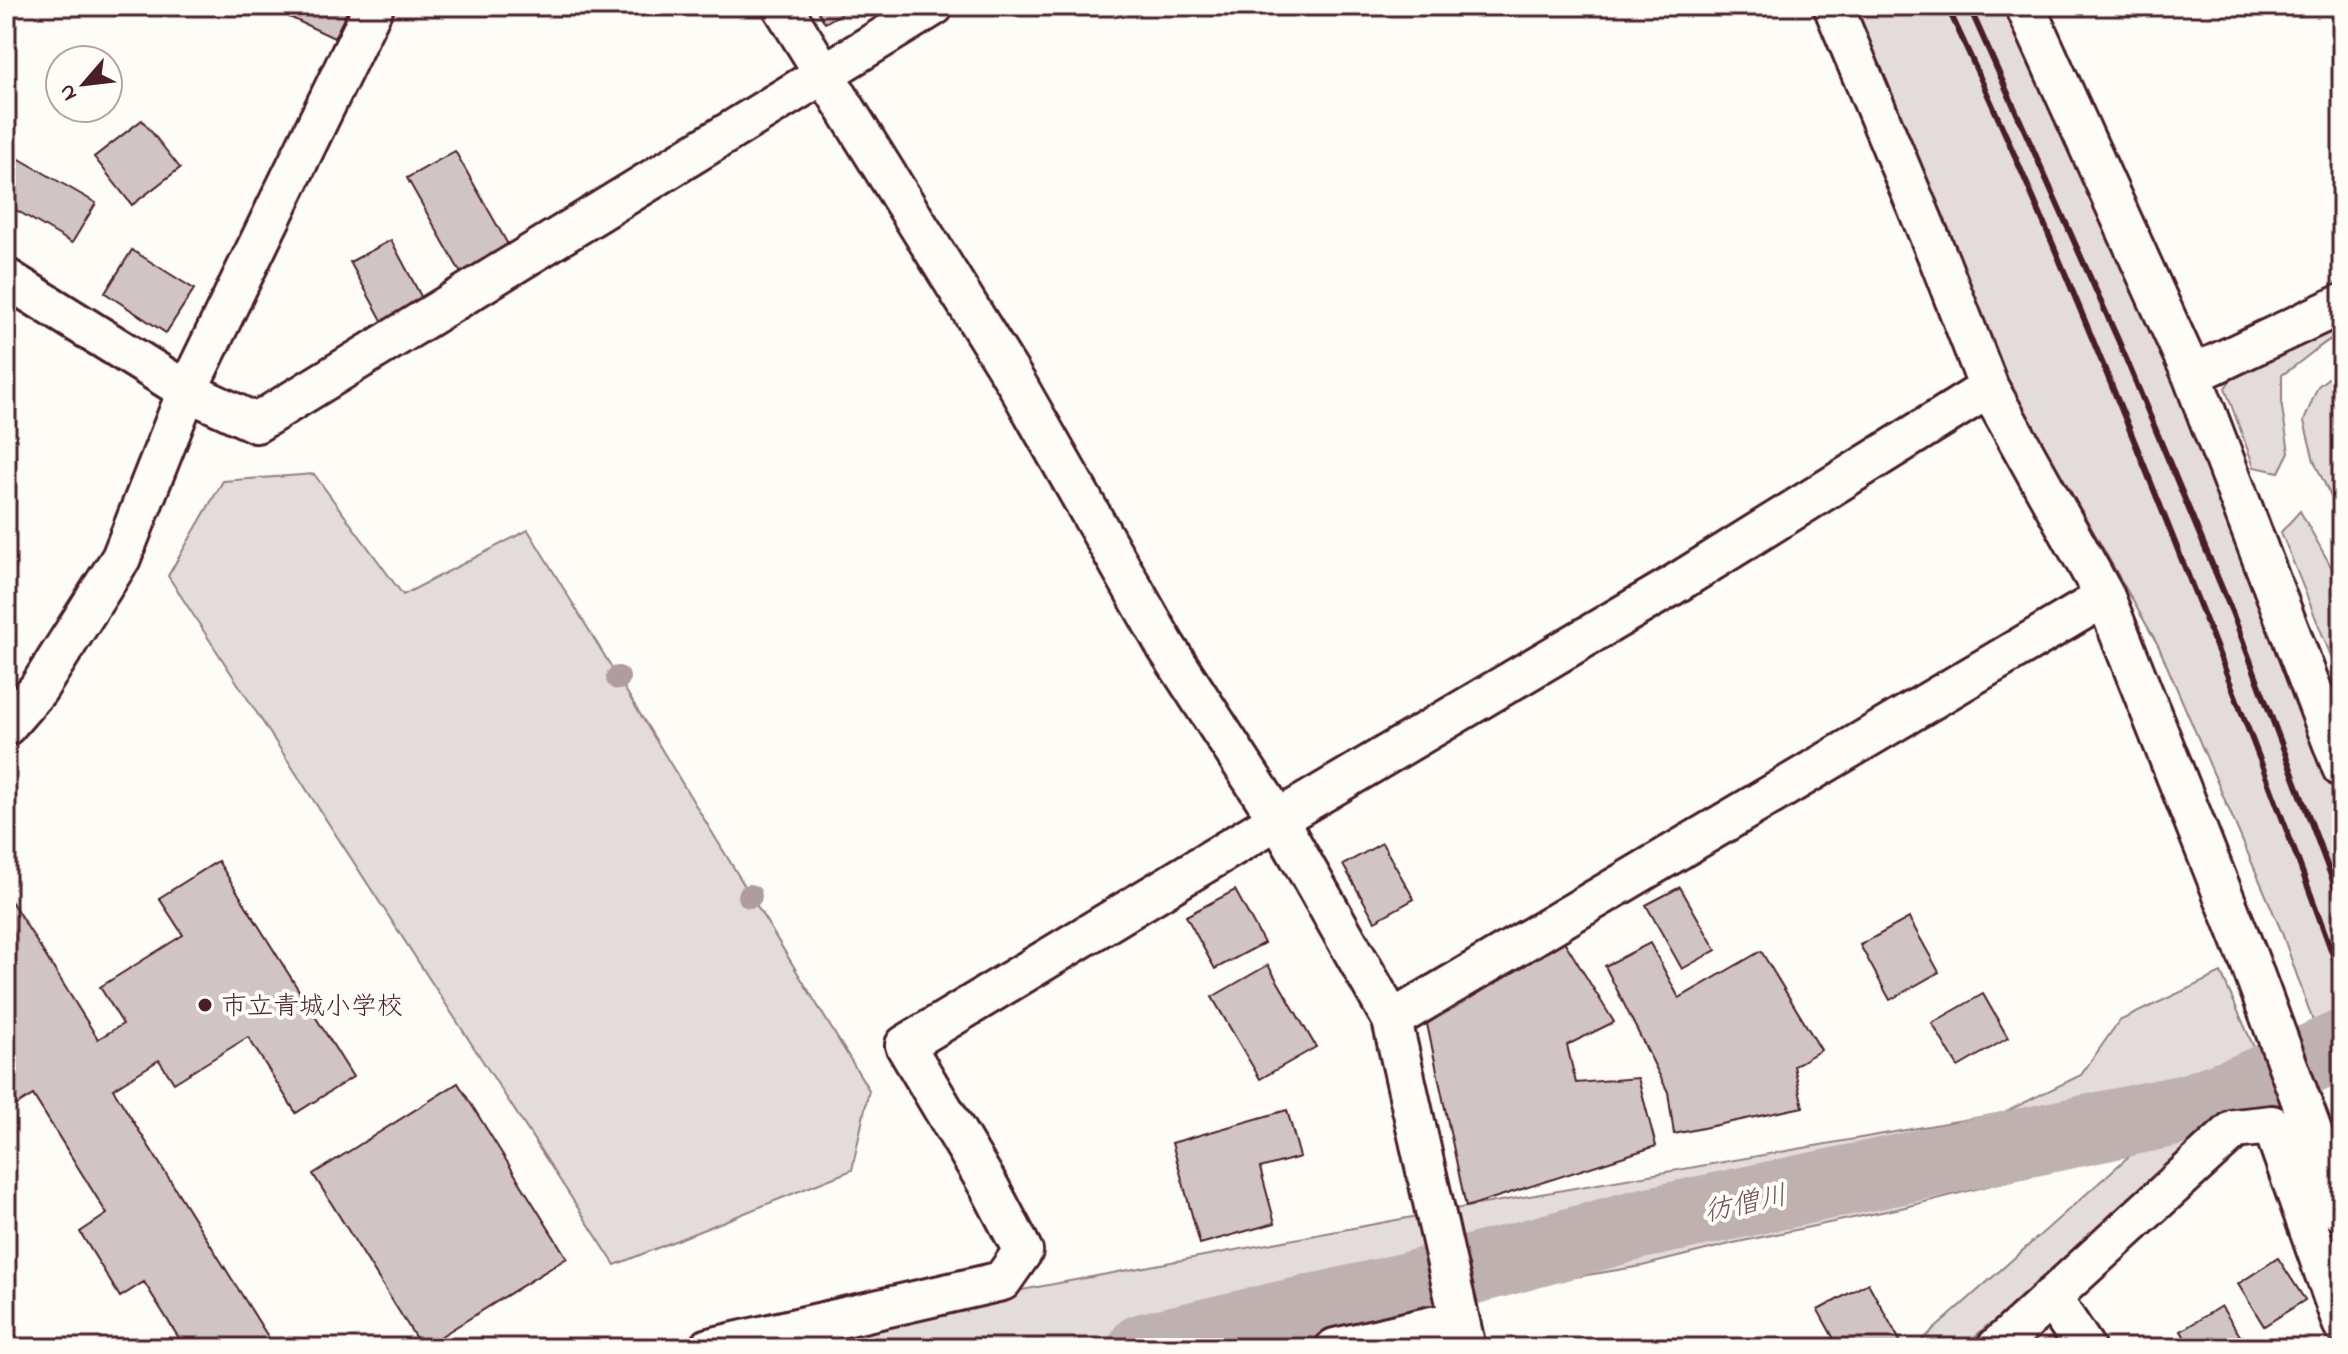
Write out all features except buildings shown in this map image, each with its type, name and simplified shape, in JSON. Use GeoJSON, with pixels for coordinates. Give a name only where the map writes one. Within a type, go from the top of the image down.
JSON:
{"type":"FeatureCollection","features":[{"type":"Feature","properties":{"kind":"street"},"geometry":{"type":"LineString","coordinates":[[6,726],[38,689],[121,558],[187,391],[374,6]]}},
{"type":"Feature","properties":{"kind":"street"},"geometry":{"type":"LineString","coordinates":[[782,6],[1018,386],[1165,645],[1278,819],[1392,1020],[1462,1334],[1335,1348]]}},
{"type":"Feature","properties":{"kind":"street"},"geometry":{"type":"LineString","coordinates":[[6,278],[187,391],[256,423],[934,6]]}},
{"type":"Feature","properties":{"kind":"street"},"geometry":{"type":"LineString","coordinates":[[1833,6],[1989,388],[2105,597],[2249,960],[2342,1212]]}},
{"type":"Feature","properties":{"kind":"street"},"geometry":{"type":"LineString","coordinates":[[2025,6],[2192,375],[2342,768]]}},
{"type":"Feature","properties":{"kind":"street"},"geometry":{"type":"LineString","coordinates":[[2192,375],[2342,304]]}},
{"type":"Feature","properties":{"kind":"street"},"geometry":{"type":"LineString","coordinates":[[709,1348],[1002,1281],[1023,1251],[991,1190],[905,1045],[1667,589],[1989,388]]}},
{"type":"Feature","properties":{"kind":"street"},"geometry":{"type":"LineString","coordinates":[[1392,1020],[2105,597]]}},
{"type":"Feature","properties":{"kind":"street"},"geometry":{"type":"LineString","coordinates":[[1996,1348],[2235,1129],[2272,1125],[2342,1323]]}},
{"type":"Feature","properties":{"kind":"street"},"geometry":{"type":"LineString","coordinates":[[2051,1297],[2085,1348]]}},
{"type":"Feature","properties":{"kind":"shaded area"},"geometry":{"type":"Polygon","coordinates":[[[1833,6],[2013,6],[2156,335],[2342,810],[2342,1104],[2281,930],[2158,645],[1940,262],[1833,6]]]}},
{"type":"Feature","properties":{"kind":"shaded area"},"geometry":{"type":"Polygon","coordinates":[[[2342,308],[2342,332],[2282,375],[2282,408],[2289,452],[2279,472],[2254,467],[2225,388],[2245,358],[2342,308]]]}},
{"type":"Feature","properties":{"kind":"shaded area"},"geometry":{"type":"Polygon","coordinates":[[[2342,367],[2342,557],[2339,552],[2338,512],[2314,461],[2304,421],[2318,386],[2342,367]]]}},
{"type":"Feature","properties":{"kind":"shaded area"},"geometry":{"type":"Polygon","coordinates":[[[314,474],[403,595],[528,530],[869,1090],[852,1170],[615,1265],[168,576],[223,481],[314,474]]]}},
{"type":"Feature","properties":{"kind":"shaded area"},"geometry":{"type":"Polygon","coordinates":[[[2300,511],[2342,586],[2342,668],[2331,656],[2281,532],[2300,511]]]}},
{"type":"Feature","properties":{"kind":"shaded area"},"geometry":{"type":"Polygon","coordinates":[[[2221,973],[2276,1097],[2023,1348],[1913,1348],[2138,1148],[1901,1208],[1738,1242],[1642,1266],[1436,1300],[1318,1348],[711,1348],[1466,1207],[2003,1113],[2081,1075],[2119,1021],[2221,973]]]}},
{"type":"Feature","properties":{"kind":"waterway","name":"彷僧川"},"geometry":{"type":"LineString","coordinates":[[1143,1348],[1404,1288],[1640,1224],[2190,1108],[2246,1088],[2342,1045]]}},
{"type":"Feature","properties":{"kind":"waterway"},"geometry":{"type":"LineString","coordinates":[[2208,1130],[2246,1088]]}},
{"type":"Feature","properties":{"kind":"waterway"},"geometry":{"type":"LineString","coordinates":[[1970,1348],[1991,1329]]}},
{"type":"Feature","properties":{"kind":"railway"},"geometry":{"type":"LineString","coordinates":[[1947,6],[2041,216],[2129,428],[2238,703],[2342,980]]}},
{"type":"Feature","properties":{"kind":"railway"},"geometry":{"type":"LineString","coordinates":[[1969,6],[2119,342],[2232,612],[2342,905]]}},
{"type":"Feature","properties":{"kind":"place","name":"市立青城小学校"},"geometry":{"type":"Point","coordinates":[205,1005]}}]}
